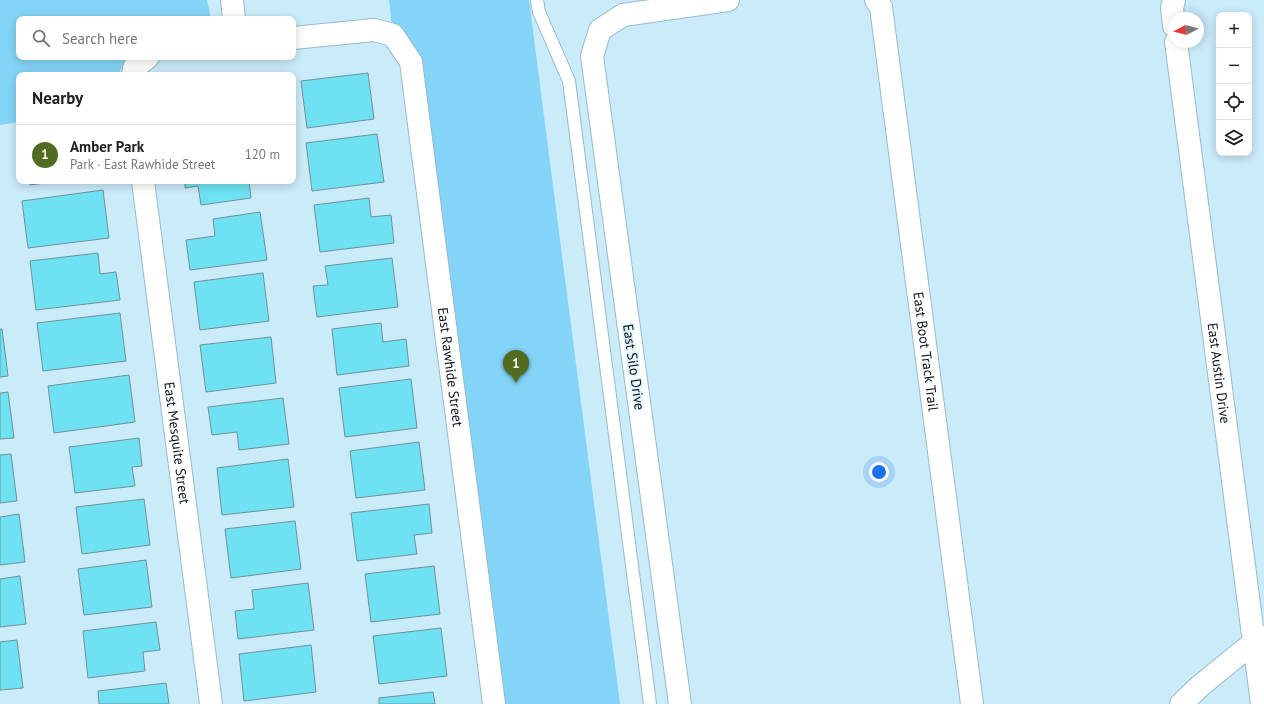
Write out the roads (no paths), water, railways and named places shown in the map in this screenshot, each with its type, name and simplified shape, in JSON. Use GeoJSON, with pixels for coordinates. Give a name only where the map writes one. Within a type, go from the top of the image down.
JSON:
{"type":"FeatureCollection","features":[{"type":"Feature","properties":{"kind":"street"},"geometry":{"type":"LineString","coordinates":[[232,0],[234,16]]}},
{"type":"Feature","properties":{"kind":"street"},"geometry":{"type":"LineString","coordinates":[[686,3],[728,0]]}},
{"type":"Feature","properties":{"kind":"street","name":"East Boot Track Trail"},"geometry":{"type":"LineString","coordinates":[[876,0],[881,6],[972,704]]}},
{"type":"Feature","properties":{"kind":"street"},"geometry":{"type":"LineString","coordinates":[[1172,12],[1174,0]]}},
{"type":"Feature","properties":{"kind":"street","name":"East Silo Drive"},"geometry":{"type":"LineString","coordinates":[[680,704],[592,56],[600,30],[622,15],[686,3]]}},
{"type":"Feature","properties":{"kind":"street","name":"East Rawhide Street"},"geometry":{"type":"LineString","coordinates":[[296,38],[374,30],[393,35],[411,62],[494,704]]}},
{"type":"Feature","properties":{"kind":"street","name":"East Austin Drive"},"geometry":{"type":"LineString","coordinates":[[1177,48],[1259,639],[1262,704]]}},
{"type":"Feature","properties":{"kind":"street","name":"East Mesquite Street"},"geometry":{"type":"LineString","coordinates":[[143,184],[211,704]]}},
{"type":"Feature","properties":{"kind":"street"},"geometry":{"type":"LineString","coordinates":[[1181,704],[1200,686],[1259,639]]}},
{"type":"Feature","properties":{"kind":"lane"},"geometry":{"type":"LineString","coordinates":[[538,0],[539,12],[569,81],[650,704]]}},
{"type":"Feature","properties":{"kind":"place","name":"Amber Park"},"geometry":{"type":"Point","coordinates":[516,383]}}]}
